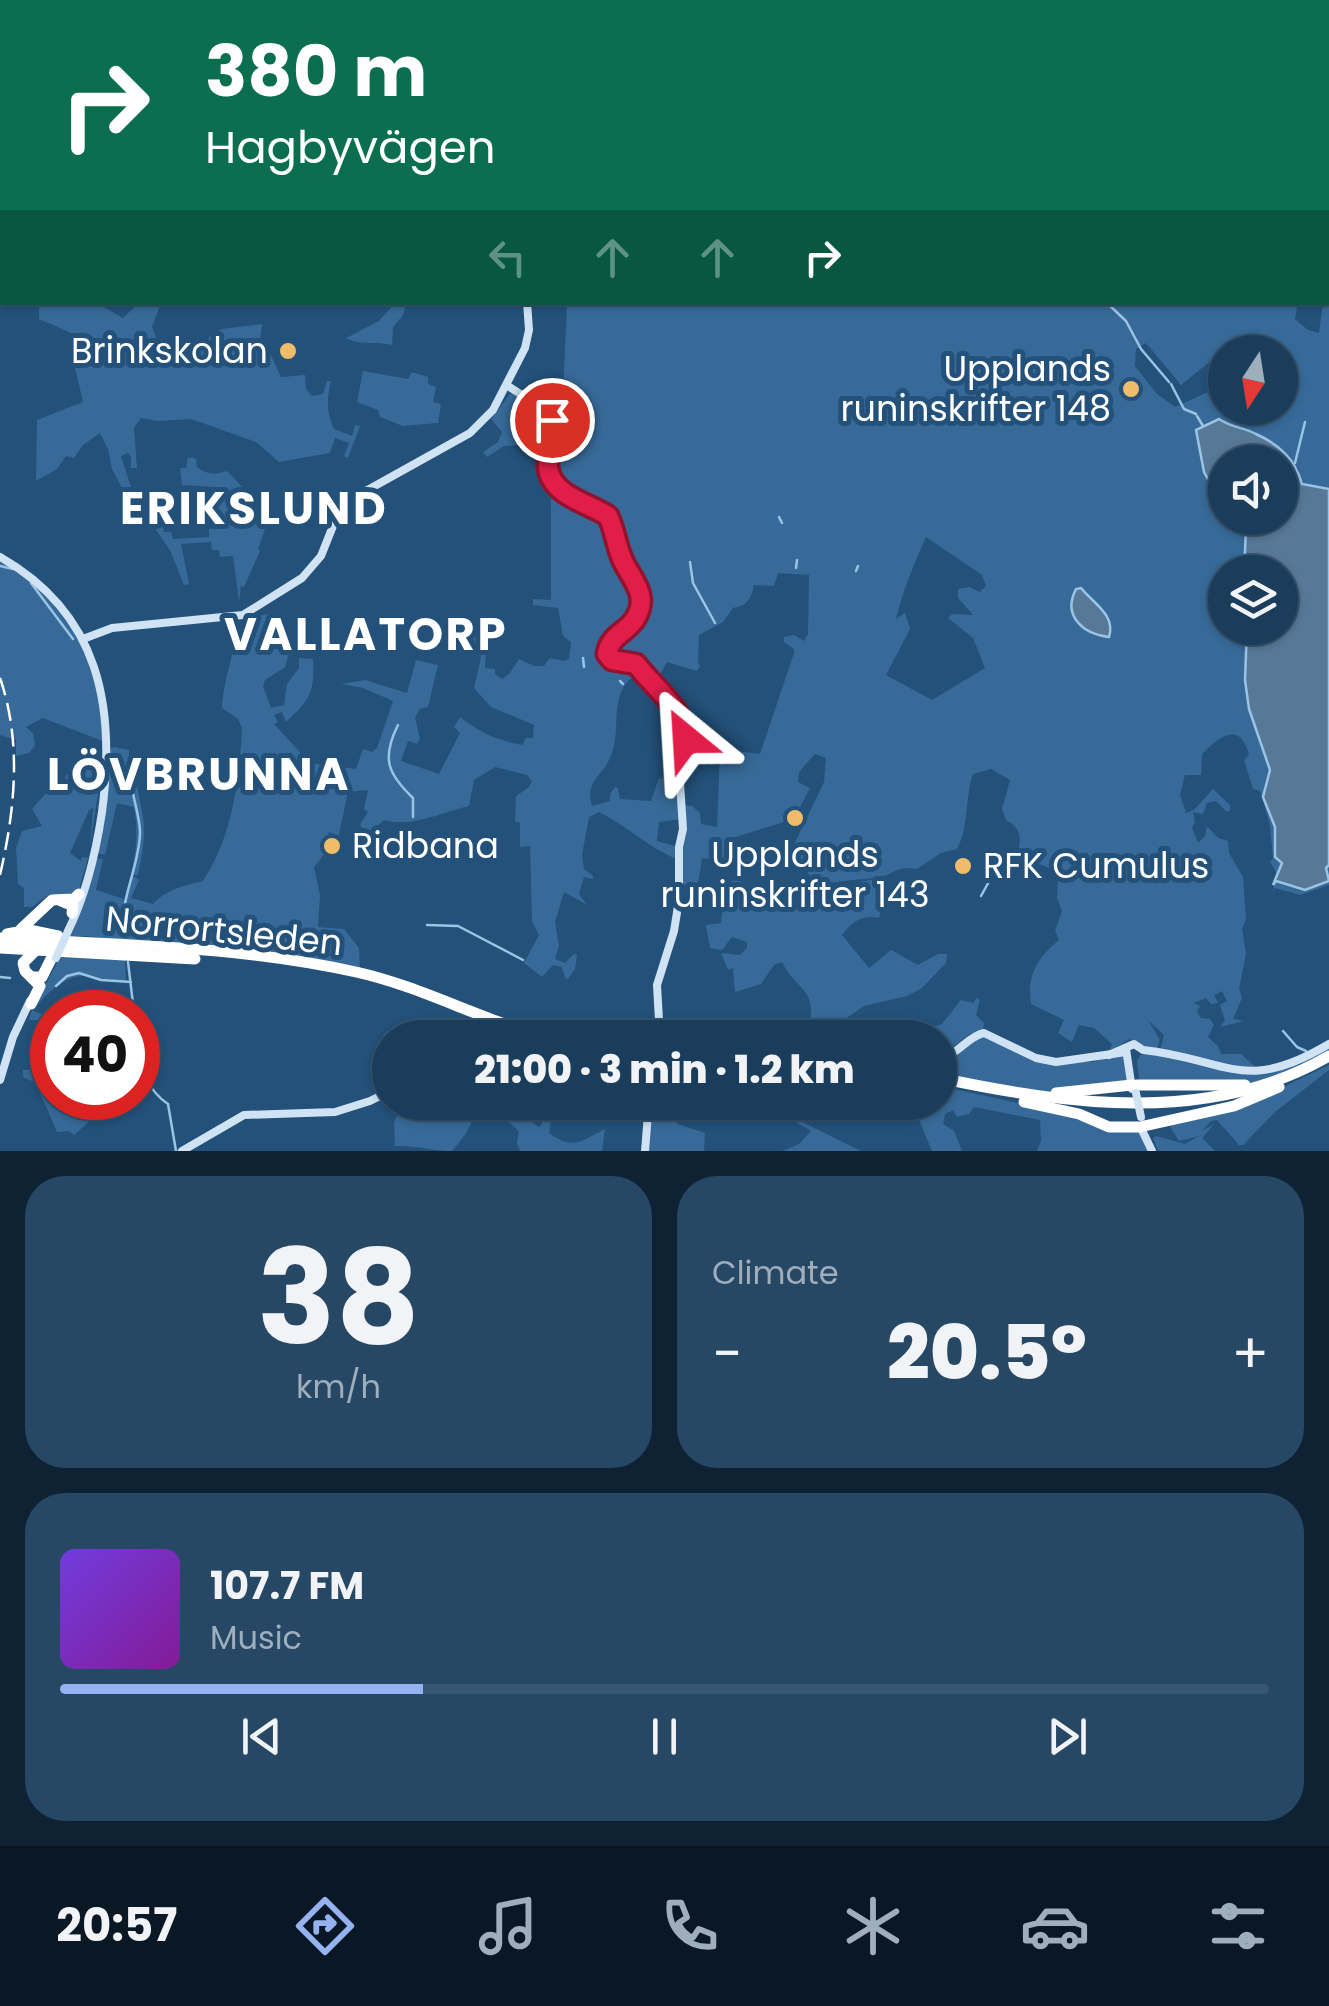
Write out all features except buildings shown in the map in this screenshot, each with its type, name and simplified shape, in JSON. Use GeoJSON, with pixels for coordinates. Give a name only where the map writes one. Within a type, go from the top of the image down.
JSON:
{"type":"FeatureCollection","features":[{"type":"Feature","properties":{"kind":"highway"},"geometry":{"type":"LineString","coordinates":[[0,942],[32,923],[52,900],[74,902]]}},
{"type":"Feature","properties":{"kind":"highway"},"geometry":{"type":"LineString","coordinates":[[64,932],[46,926],[45,915],[52,904],[74,902]]}},
{"type":"Feature","properties":{"kind":"highway"},"geometry":{"type":"LineString","coordinates":[[18,931],[64,932],[221,956]]}},
{"type":"Feature","properties":{"kind":"highway"},"geometry":{"type":"LineString","coordinates":[[0,942],[221,956]]}},
{"type":"Feature","properties":{"kind":"highway"},"geometry":{"type":"LineString","coordinates":[[0,942],[26,978],[38,983]]}},
{"type":"Feature","properties":{"kind":"highway"},"geometry":{"type":"LineString","coordinates":[[38,945],[23,962],[25,971],[38,983]]}},
{"type":"Feature","properties":{"kind":"highway","name":"Norrortsleden"},"geometry":{"type":"LineString","coordinates":[[221,956],[354,977],[477,1020]]}},
{"type":"Feature","properties":{"kind":"highway","name":"Norrortsleden"},"geometry":{"type":"LineString","coordinates":[[221,956],[314,964],[372,976],[494,1020]]}},
{"type":"Feature","properties":{"kind":"highway"},"geometry":{"type":"LineString","coordinates":[[36,990],[53,958]]}},
{"type":"Feature","properties":{"kind":"highway"},"geometry":{"type":"LineString","coordinates":[[957,1085],[1063,1110],[1109,1127],[1234,1106],[1329,1060]]}},
{"type":"Feature","properties":{"kind":"highway"},"geometry":{"type":"LineString","coordinates":[[996,1093],[1283,1082]]}},
{"type":"Feature","properties":{"kind":"highway"},"geometry":{"type":"LineString","coordinates":[[996,1093],[1082,1107],[1160,1107],[1230,1100],[1283,1082]]}},
{"type":"Feature","properties":{"kind":"main road"},"geometry":{"type":"LineString","coordinates":[[83,639],[112,628],[248,613],[302,578],[316,564],[335,521],[355,498],[470,433],[493,410],[508,386],[528,336],[527,305]]}},
{"type":"Feature","properties":{"kind":"main road"},"geometry":{"type":"LineString","coordinates":[[508,386],[548,413],[554,425],[548,463],[551,476],[580,504],[608,516],[622,560],[638,585],[639,612],[609,644],[608,658],[636,664],[675,706],[685,730],[680,783],[683,829],[679,900],[656,994],[659,1020]]}},
{"type":"Feature","properties":{"kind":"main road"},"geometry":{"type":"LineString","coordinates":[[0,558],[24,572],[58,603],[83,639],[98,677],[105,710],[108,761],[102,811],[92,854],[53,958]]}},
{"type":"Feature","properties":{"kind":"main road"},"geometry":{"type":"LineString","coordinates":[[0,1080],[22,1014],[38,983]]}},
{"type":"Feature","properties":{"kind":"main road"},"geometry":{"type":"LineString","coordinates":[[11,1046],[30,1006]]}},
{"type":"Feature","properties":{"kind":"main road"},"geometry":{"type":"LineString","coordinates":[[957,1049],[984,1033],[1045,1061],[1066,1062],[1132,1052],[1174,1056],[1250,1072],[1291,1064],[1329,1044]]}},
{"type":"Feature","properties":{"kind":"main road"},"geometry":{"type":"LineString","coordinates":[[1132,1052],[1134,1089],[1153,1151]]}},
{"type":"Feature","properties":{"kind":"main road"},"geometry":{"type":"LineString","coordinates":[[182,1151],[244,1115],[335,1112],[372,1098]]}},
{"type":"Feature","properties":{"kind":"main road"},"geometry":{"type":"LineString","coordinates":[[644,1151],[647,1120]]}},
{"type":"Feature","properties":{"kind":"shaded area"},"geometry":{"type":"Polygon","coordinates":[[[39,305],[100,305],[123,318],[137,305],[160,305],[152,327],[158,342],[175,357],[175,343],[184,342],[193,349],[221,329],[262,324],[259,349],[270,353],[281,377],[305,375],[306,389],[312,396],[323,394],[327,381],[331,381],[328,405],[334,429],[352,436],[355,425],[360,426],[348,458],[344,456],[349,443],[335,438],[330,453],[279,462],[256,442],[191,419],[141,418],[134,428],[137,468],[131,468],[128,453],[121,456],[136,503],[131,505],[112,469],[100,433],[83,445],[74,458],[66,456],[57,469],[36,481],[37,420],[83,402],[70,346],[76,335],[39,319],[39,305]]]}},
{"type":"Feature","properties":{"kind":"shaded area"},"geometry":{"type":"Polygon","coordinates":[[[393,305],[406,305],[393,327],[392,345],[346,338],[379,321],[393,305]]]}},
{"type":"Feature","properties":{"kind":"shaded area"},"geometry":{"type":"Polygon","coordinates":[[[567,305],[1297,305],[1295,319],[1319,333],[1323,305],[1329,305],[1329,489],[1301,485],[1298,445],[1261,445],[1229,425],[1298,425],[1298,335],[1208,335],[1208,363],[1181,385],[1146,343],[1136,349],[1135,366],[1157,394],[1175,407],[1208,392],[1208,425],[1219,425],[1218,445],[1208,445],[1208,535],[1246,535],[1245,555],[1208,555],[1208,645],[1249,645],[1264,757],[1270,770],[1263,797],[1275,827],[1275,857],[1315,869],[1315,875],[1316,869],[1329,865],[1329,885],[1300,895],[1275,888],[1273,893],[1276,872],[1270,862],[1270,825],[1260,791],[1253,789],[1244,760],[1249,755],[1240,738],[1222,738],[1202,754],[1201,775],[1185,775],[1180,795],[1186,813],[1194,810],[1213,789],[1230,805],[1230,811],[1226,811],[1216,801],[1207,803],[1203,814],[1193,812],[1192,828],[1198,843],[1207,826],[1218,838],[1228,841],[1229,853],[1243,877],[1246,919],[1242,929],[1246,954],[1239,989],[1242,998],[1233,1019],[1244,1021],[1220,1027],[1225,1020],[1220,1005],[1227,1001],[1222,991],[1214,995],[1218,1003],[1211,1004],[1206,998],[1194,1003],[1200,1006],[1197,1011],[1201,1018],[1210,1019],[1214,1025],[1208,1037],[1221,1054],[1241,1054],[1259,1070],[1160,1050],[1164,1035],[1148,1020],[1160,1040],[1157,1049],[1130,1039],[1109,1051],[1112,1044],[1094,1028],[1079,1025],[1072,1042],[1058,1033],[1064,1020],[1031,1004],[1030,985],[1035,968],[1059,940],[1055,931],[1062,911],[1057,898],[1058,874],[1017,856],[1019,835],[1002,809],[1010,780],[991,769],[973,774],[957,849],[941,853],[917,869],[900,869],[879,877],[816,888],[804,865],[796,867],[791,862],[790,853],[824,782],[826,758],[815,754],[799,772],[798,782],[810,788],[794,819],[732,838],[723,858],[702,858],[697,891],[682,884],[683,805],[700,813],[701,824],[717,827],[720,753],[728,750],[760,754],[794,653],[784,637],[794,635],[804,641],[808,634],[809,575],[778,573],[774,586],[754,585],[745,604],[733,608],[723,622],[699,635],[697,671],[667,662],[655,684],[644,669],[608,653],[642,606],[612,522],[557,483],[549,468],[555,426],[527,395],[533,386],[549,397],[563,394],[567,305]],[[926,537],[896,619],[905,613],[910,629],[886,675],[932,700],[985,668],[973,638],[948,618],[952,614],[973,615],[958,598],[958,589],[969,587],[980,592],[986,586],[982,575],[926,537]]]}},
{"type":"Feature","properties":{"kind":"shaded area"},"geometry":{"type":"Polygon","coordinates":[[[363,371],[408,379],[412,372],[428,377],[428,384],[436,387],[433,402],[441,404],[438,423],[403,426],[357,402],[363,371]]]}},
{"type":"Feature","properties":{"kind":"shaded area"},"geometry":{"type":"Polygon","coordinates":[[[513,390],[546,416],[549,443],[504,446],[487,457],[483,452],[498,442],[502,432],[491,419],[513,390]]]}},
{"type":"Feature","properties":{"kind":"shaded area"},"geometry":{"type":"Polygon","coordinates":[[[1208,424],[1231,425],[1275,445],[1208,445],[1208,479],[1196,430],[1208,424]]]}},
{"type":"Feature","properties":{"kind":"shaded area"},"geometry":{"type":"Polygon","coordinates":[[[188,457],[196,459],[197,467],[204,472],[227,471],[248,493],[264,498],[270,506],[262,526],[265,529],[260,551],[244,587],[241,586],[239,602],[233,556],[220,557],[219,550],[212,550],[211,542],[181,544],[189,584],[184,585],[170,550],[147,517],[152,516],[156,525],[163,524],[164,532],[171,532],[173,539],[209,537],[209,529],[216,528],[219,517],[215,487],[182,485],[180,468],[186,468],[188,457]]]}},
{"type":"Feature","properties":{"kind":"shaded area"},"geometry":{"type":"Polygon","coordinates":[[[1298,474],[1302,484],[1329,489],[1329,881],[1305,890],[1276,881],[1273,885],[1282,863],[1275,857],[1275,827],[1263,797],[1270,770],[1249,709],[1245,680],[1246,645],[1298,645],[1298,555],[1245,555],[1246,535],[1298,535],[1298,474]]]}},
{"type":"Feature","properties":{"kind":"shaded area"},"geometry":{"type":"Polygon","coordinates":[[[551,480],[606,517],[639,604],[603,650],[604,654],[635,666],[640,673],[629,680],[619,699],[614,747],[592,785],[592,806],[610,801],[615,787],[620,799],[651,801],[659,778],[679,780],[681,819],[659,822],[657,841],[678,847],[678,860],[599,812],[589,817],[582,855],[584,869],[593,879],[584,877],[579,894],[587,905],[564,892],[555,922],[559,946],[555,959],[565,963],[577,955],[575,969],[568,979],[562,967],[553,965],[542,977],[524,963],[539,935],[532,921],[530,846],[520,847],[516,796],[532,781],[527,775],[495,767],[474,780],[469,806],[417,821],[384,820],[366,837],[360,824],[368,812],[364,809],[368,790],[348,792],[334,858],[326,857],[330,834],[338,835],[329,832],[325,853],[314,867],[320,895],[318,927],[344,929],[359,948],[360,969],[68,937],[96,858],[103,859],[96,890],[124,899],[131,876],[136,842],[134,807],[117,803],[105,855],[98,853],[110,749],[114,747],[129,750],[129,759],[136,761],[143,817],[138,875],[132,875],[139,880],[131,898],[153,904],[182,886],[203,881],[221,845],[233,807],[242,728],[238,719],[222,708],[235,646],[248,618],[274,613],[286,618],[275,642],[289,653],[285,667],[265,680],[263,686],[271,708],[284,705],[287,684],[299,668],[299,658],[313,659],[312,688],[306,701],[286,722],[282,712],[274,715],[278,722],[274,724],[310,763],[356,769],[363,749],[372,752],[377,748],[393,701],[363,688],[341,684],[365,680],[407,693],[416,660],[438,665],[428,707],[420,709],[415,717],[420,739],[417,744],[408,741],[401,761],[439,774],[460,733],[454,727],[460,717],[505,741],[522,745],[526,738],[533,738],[534,725],[491,707],[474,688],[481,657],[472,636],[479,628],[492,634],[486,647],[485,668],[495,669],[502,679],[519,659],[544,666],[550,658],[569,659],[571,642],[563,636],[558,608],[533,605],[533,599],[551,600],[551,480]]]}},
{"type":"Feature","properties":{"kind":"shaded area"},"geometry":{"type":"Polygon","coordinates":[[[0,562],[47,597],[82,645],[97,680],[105,742],[43,718],[26,727],[33,733],[35,746],[29,753],[16,756],[16,740],[0,735],[0,562]]]}},
{"type":"Feature","properties":{"kind":"shaded area"},"geometry":{"type":"Polygon","coordinates":[[[1081,588],[1107,616],[1109,637],[1083,628],[1073,615],[1072,599],[1076,589],[1081,588]]]}},
{"type":"Feature","properties":{"kind":"shaded area"},"geometry":{"type":"Polygon","coordinates":[[[87,747],[88,768],[102,767],[90,846],[93,808],[70,853],[81,861],[82,857],[88,858],[78,893],[47,896],[32,907],[24,907],[16,848],[22,831],[42,826],[32,809],[48,791],[55,792],[64,786],[66,775],[75,770],[87,747]]]}},
{"type":"Feature","properties":{"kind":"shaded area"},"geometry":{"type":"Polygon","coordinates":[[[881,878],[885,894],[879,918],[858,921],[842,935],[869,968],[891,950],[918,965],[938,954],[947,954],[946,963],[922,988],[907,996],[864,1006],[844,1020],[810,1020],[807,995],[782,962],[774,965],[761,984],[735,992],[733,968],[728,970],[721,953],[740,955],[747,942],[732,937],[722,950],[710,948],[706,925],[721,923],[720,898],[732,881],[738,880],[783,902],[828,887],[845,891],[851,897],[860,882],[881,878]]]}},
{"type":"Feature","properties":{"kind":"shaded area"},"geometry":{"type":"Polygon","coordinates":[[[62,953],[125,960],[126,982],[78,976],[53,990],[43,990],[62,953]]]}},
{"type":"Feature","properties":{"kind":"shaded area"},"geometry":{"type":"Polygon","coordinates":[[[977,998],[980,1000],[976,1015],[984,1023],[983,1031],[957,1044],[957,1020],[945,1020],[961,1000],[973,1003],[977,998]]]}},
{"type":"Feature","properties":{"kind":"shaded area"},"geometry":{"type":"Polygon","coordinates":[[[986,1035],[1043,1062],[1093,1062],[1118,1054],[1125,1059],[1128,1081],[1045,1092],[957,1078],[957,1050],[986,1035]]]}},
{"type":"Feature","properties":{"kind":"shaded area"},"geometry":{"type":"Polygon","coordinates":[[[1329,1046],[1329,1052],[1309,1064],[1241,1084],[1139,1080],[1137,1060],[1141,1055],[1274,1072],[1329,1046]]]}},
{"type":"Feature","properties":{"kind":"shaded area"},"geometry":{"type":"Polygon","coordinates":[[[1329,1065],[1329,1070],[1275,1112],[1243,1145],[1217,1120],[1202,1131],[1214,1124],[1202,1138],[1215,1151],[1158,1151],[1153,1138],[1156,1136],[1185,1144],[1199,1136],[1179,1141],[1168,1123],[1262,1097],[1329,1065]]]}},
{"type":"Feature","properties":{"kind":"shaded area"},"geometry":{"type":"Polygon","coordinates":[[[957,1090],[1137,1129],[1149,1151],[1037,1151],[1041,1141],[1040,1120],[974,1107],[969,1114],[957,1117],[957,1090]]]}},
{"type":"Feature","properties":{"kind":"shaded area"},"geometry":{"type":"Polygon","coordinates":[[[52,1120],[91,1120],[74,1135],[69,1131],[57,1132],[52,1120]]]}},
{"type":"Feature","properties":{"kind":"shaded area"},"geometry":{"type":"Polygon","coordinates":[[[472,1120],[452,1151],[395,1146],[394,1122],[472,1120]]]}},
{"type":"Feature","properties":{"kind":"shaded area"},"geometry":{"type":"Polygon","coordinates":[[[506,1120],[528,1120],[539,1127],[542,1120],[551,1120],[549,1133],[571,1143],[605,1129],[602,1151],[520,1151],[519,1131],[506,1120]]]}},
{"type":"Feature","properties":{"kind":"shaded area"},"geometry":{"type":"Polygon","coordinates":[[[649,1120],[678,1120],[677,1124],[705,1133],[704,1151],[646,1151],[649,1120]]]}},
{"type":"Feature","properties":{"kind":"shaded area"},"geometry":{"type":"Polygon","coordinates":[[[792,1120],[802,1120],[861,1151],[783,1151],[799,1144],[811,1131],[792,1120]]]}},
{"type":"Feature","properties":{"kind":"shaded area"},"geometry":{"type":"Polygon","coordinates":[[[919,1120],[944,1120],[943,1124],[954,1131],[962,1151],[932,1151],[919,1120]]]}},
{"type":"Feature","properties":{"kind":"waterway"},"geometry":{"type":"LineString","coordinates":[[1109,305],[1126,321],[1141,349],[1169,382]]}},
{"type":"Feature","properties":{"kind":"waterway"},"geometry":{"type":"LineString","coordinates":[[1171,384],[1184,409],[1196,414]]}},
{"type":"Feature","properties":{"kind":"waterway"},"geometry":{"type":"LineString","coordinates":[[1197,416],[1203,426]]}},
{"type":"Feature","properties":{"kind":"waterway"},"geometry":{"type":"LineString","coordinates":[[1298,451],[1305,422]]}},
{"type":"Feature","properties":{"kind":"waterway"},"geometry":{"type":"LineString","coordinates":[[779,517],[782,523]]}},
{"type":"Feature","properties":{"kind":"waterway"},"geometry":{"type":"LineString","coordinates":[[796,568],[797,560]]}},
{"type":"Feature","properties":{"kind":"waterway"},"geometry":{"type":"LineString","coordinates":[[690,562],[693,583],[715,623]]}},
{"type":"Feature","properties":{"kind":"waterway"},"geometry":{"type":"LineString","coordinates":[[0,566],[13,569]]}},
{"type":"Feature","properties":{"kind":"waterway"},"geometry":{"type":"LineString","coordinates":[[856,571],[858,566]]}},
{"type":"Feature","properties":{"kind":"waterway"},"geometry":{"type":"LineString","coordinates":[[31,583],[73,639]]}},
{"type":"Feature","properties":{"kind":"waterway"},"geometry":{"type":"LineString","coordinates":[[583,658],[584,667]]}},
{"type":"Feature","properties":{"kind":"waterway"},"geometry":{"type":"LineString","coordinates":[[620,681],[623,684]]}},
{"type":"Feature","properties":{"kind":"waterway"},"geometry":{"type":"LineString","coordinates":[[398,725],[390,747],[390,765],[413,798],[413,817]]}},
{"type":"Feature","properties":{"kind":"waterway"},"geometry":{"type":"LineString","coordinates":[[124,927],[140,832],[133,769]]}},
{"type":"Feature","properties":{"kind":"waterway"},"geometry":{"type":"LineString","coordinates":[[981,896],[997,867],[1014,859]]}},
{"type":"Feature","properties":{"kind":"waterway"},"geometry":{"type":"LineString","coordinates":[[427,925],[458,926],[523,960]]}},
{"type":"Feature","properties":{"kind":"waterway"},"geometry":{"type":"LineString","coordinates":[[128,962],[131,990]]}},
{"type":"Feature","properties":{"kind":"waterway"},"geometry":{"type":"LineString","coordinates":[[56,986],[67,976],[79,973],[101,980],[131,982]]}},
{"type":"Feature","properties":{"kind":"waterway"},"geometry":{"type":"LineString","coordinates":[[0,977],[10,978]]}},
{"type":"Feature","properties":{"kind":"waterway"},"geometry":{"type":"LineString","coordinates":[[1283,1031],[1306,1051]]}},
{"type":"Feature","properties":{"kind":"waterway"},"geometry":{"type":"LineString","coordinates":[[160,1097],[168,1104],[176,1151]]}},
{"type":"Feature","properties":{"kind":"railway"},"geometry":{"type":"LineString","coordinates":[[0,678],[14,751],[9,826],[0,875]]}},
{"type":"Feature","properties":{"kind":"place","name":"Brinkskolan"},"geometry":{"type":"Point","coordinates":[288,351]}},
{"type":"Feature","properties":{"kind":"place","name":"Upplands runinskrifter 148"},"geometry":{"type":"Point","coordinates":[1131,389]}},
{"type":"Feature","properties":{"kind":"place","name":"Upplands runinskrifter 143"},"geometry":{"type":"Point","coordinates":[795,818]}},
{"type":"Feature","properties":{"kind":"place","name":"Ridbana"},"geometry":{"type":"Point","coordinates":[332,846]}},
{"type":"Feature","properties":{"kind":"place","name":"RFK Cumulus"},"geometry":{"type":"Point","coordinates":[963,866]}},
{"type":"Feature","properties":{"kind":"district","name":"ERIKSLUND"},"geometry":{"type":"Point","coordinates":[254,508]}},
{"type":"Feature","properties":{"kind":"district","name":"VALLATORP"},"geometry":{"type":"Point","coordinates":[366,634]}},
{"type":"Feature","properties":{"kind":"district","name":"LÖVBRUNNA"},"geometry":{"type":"Point","coordinates":[199,774]}},
{"type":"Feature","properties":{"kind":"route"},"geometry":{"type":"LineString","coordinates":[[552,420],[548,463],[551,476],[580,504],[608,516],[622,560],[640,592],[641,605],[635,619],[609,644],[608,658],[631,662],[640,668],[646,679],[675,706],[686,739]]}}]}
